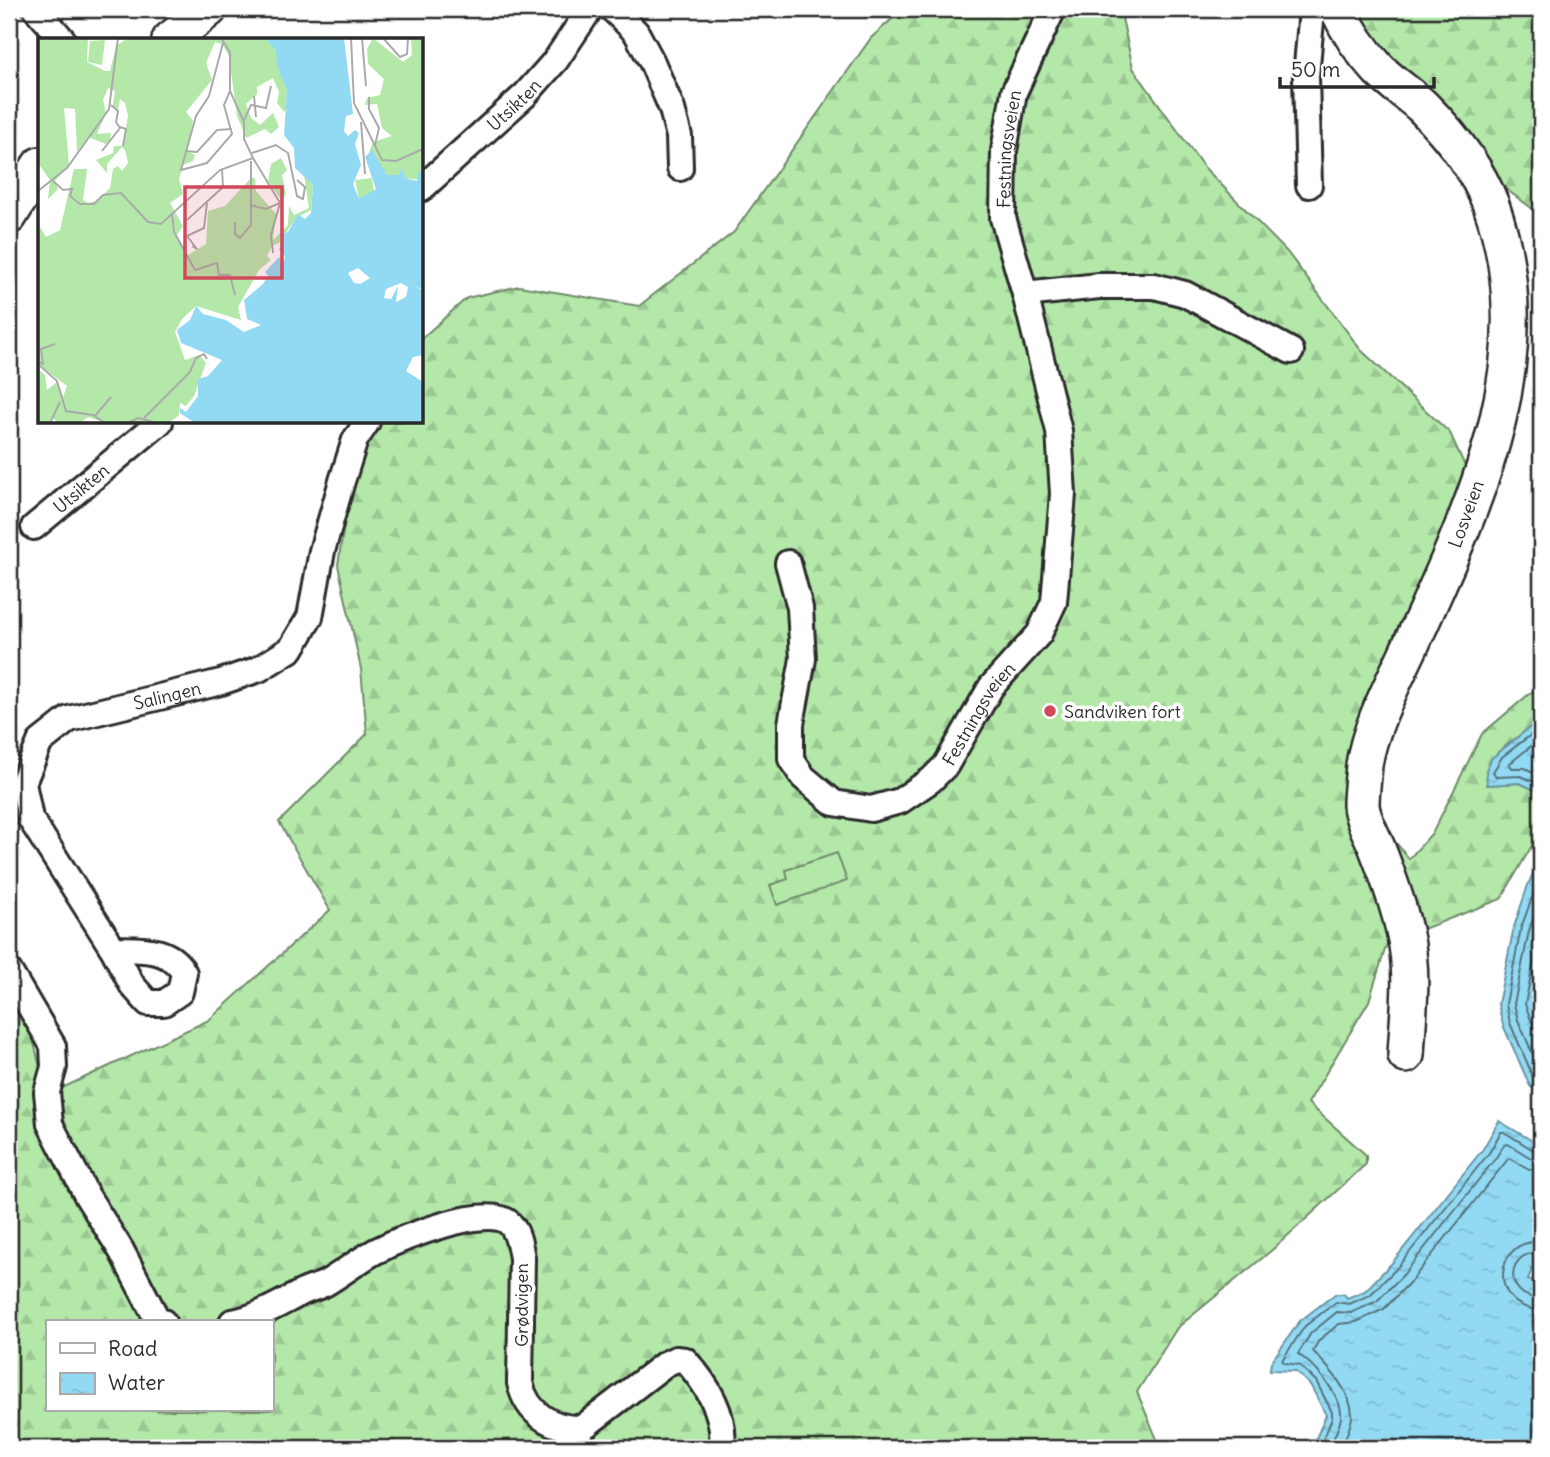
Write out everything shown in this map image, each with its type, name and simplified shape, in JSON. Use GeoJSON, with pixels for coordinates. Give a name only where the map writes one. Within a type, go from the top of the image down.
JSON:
{"type":"FeatureCollection","features":[{"type":"Feature","properties":{"kind":"street"},"geometry":{"type":"LineString","coordinates":[[36,9],[61,38]]}},
{"type":"Feature","properties":{"kind":"street"},"geometry":{"type":"LineString","coordinates":[[173,38],[209,9]]}},
{"type":"Feature","properties":{"kind":"street","name":"Utsikten"},"geometry":{"type":"LineString","coordinates":[[424,186],[525,95],[556,60],[590,9]]}},
{"type":"Feature","properties":{"kind":"street"},"geometry":{"type":"LineString","coordinates":[[612,9],[636,32],[652,62],[672,109],[679,136],[680,167]]}},
{"type":"Feature","properties":{"kind":"street","name":"Festningsveien"},"geometry":{"type":"LineString","coordinates":[[788,563],[800,608],[803,659],[791,724],[791,759],[803,777],[834,803],[871,809],[900,801],[931,780],[946,765],[991,687],[1039,634],[1054,602],[1063,494],[1059,431],[1003,218],[1004,152],[1014,92],[1053,9]]}},
{"type":"Feature","properties":{"kind":"street"},"geometry":{"type":"LineString","coordinates":[[1309,185],[1306,77],[1312,9]]}},
{"type":"Feature","properties":{"kind":"street","name":"Losveien"},"geometry":{"type":"LineString","coordinates":[[1338,9],[1346,26],[1379,70],[1423,108],[1467,158],[1479,177],[1491,206],[1504,253],[1511,324],[1508,375],[1501,410],[1466,522],[1376,723],[1364,763],[1361,808],[1399,911],[1408,952],[1410,968],[1406,1055]]}},
{"type":"Feature","properties":{"kind":"street"},"geometry":{"type":"LineString","coordinates":[[9,216],[38,168]]}},
{"type":"Feature","properties":{"kind":"street"},"geometry":{"type":"LineString","coordinates":[[1025,294],[1099,286],[1154,286],[1185,294],[1291,351]]}},
{"type":"Feature","properties":{"kind":"street","name":"Utsikten"},"geometry":{"type":"LineString","coordinates":[[34,527],[158,424]]}},
{"type":"Feature","properties":{"kind":"street","name":"Salingen"},"geometry":{"type":"LineString","coordinates":[[113,949],[30,818],[23,783],[40,742],[69,719],[220,682],[260,668],[291,649],[310,617],[323,551],[342,481],[355,440],[366,424]]}},
{"type":"Feature","properties":{"kind":"street"},"geometry":{"type":"LineString","coordinates":[[9,971],[53,1046],[54,1067],[47,1092],[50,1124],[87,1196],[121,1250],[157,1320]]}},
{"type":"Feature","properties":{"kind":"street","name":"Grødvigen"},"geometry":{"type":"LineString","coordinates":[[243,1320],[325,1283],[376,1251],[402,1240],[448,1223],[484,1217],[503,1219],[511,1224],[522,1258],[520,1383],[523,1399],[534,1411],[549,1422],[568,1429],[582,1428],[665,1364],[676,1359],[685,1360],[699,1376],[714,1402],[720,1421],[722,1448]]}},
{"type":"Feature","properties":{"kind":"green space"},"geometry":{"type":"Polygon","coordinates":[[[903,9],[1120,9],[1133,68],[1203,166],[1287,252],[1361,350],[1450,433],[1465,466],[1435,583],[1389,694],[1375,817],[1409,859],[1433,832],[1482,734],[1541,684],[1541,719],[1498,752],[1488,785],[1520,783],[1541,793],[1541,830],[1501,899],[1387,943],[1369,1001],[1308,1103],[1366,1155],[1366,1164],[1272,1250],[1177,1328],[1137,1392],[1159,1444],[1156,1448],[9,1448],[9,992],[30,1027],[47,1095],[209,1020],[330,910],[279,822],[367,734],[361,669],[338,565],[355,453],[371,424],[424,424],[424,336],[467,298],[519,286],[639,306],[734,232],[871,38],[903,9]]]}},
{"type":"Feature","properties":{"kind":"green space"},"geometry":{"type":"Polygon","coordinates":[[[1342,9],[1541,9],[1541,215],[1492,179],[1342,9]]]}},
{"type":"Feature","properties":{"kind":"green space"},"geometry":{"type":"Polygon","coordinates":[[[837,853],[847,881],[777,905],[770,885],[788,879],[786,870],[837,853]]]}},
{"type":"Feature","properties":{"kind":"water"},"geometry":{"type":"Polygon","coordinates":[[[1541,718],[1541,793],[1520,783],[1487,785],[1486,770],[1492,758],[1541,718]]]}},
{"type":"Feature","properties":{"kind":"water"},"geometry":{"type":"Polygon","coordinates":[[[1541,856],[1541,1093],[1530,1086],[1503,1025],[1498,1004],[1514,927],[1541,856]]]}},
{"type":"Feature","properties":{"kind":"water"},"geometry":{"type":"Polygon","coordinates":[[[1499,1121],[1541,1146],[1541,1261],[1539,1270],[1532,1268],[1528,1280],[1540,1284],[1541,1281],[1541,1448],[1312,1448],[1326,1415],[1311,1386],[1295,1371],[1270,1370],[1271,1362],[1300,1321],[1335,1294],[1344,1294],[1347,1298],[1365,1291],[1391,1264],[1483,1149],[1499,1121]]]}},
{"type":"Feature","properties":{"kind":"place","name":"Sandviken fort"},"geometry":{"type":"Point","coordinates":[1050,711]}}]}
